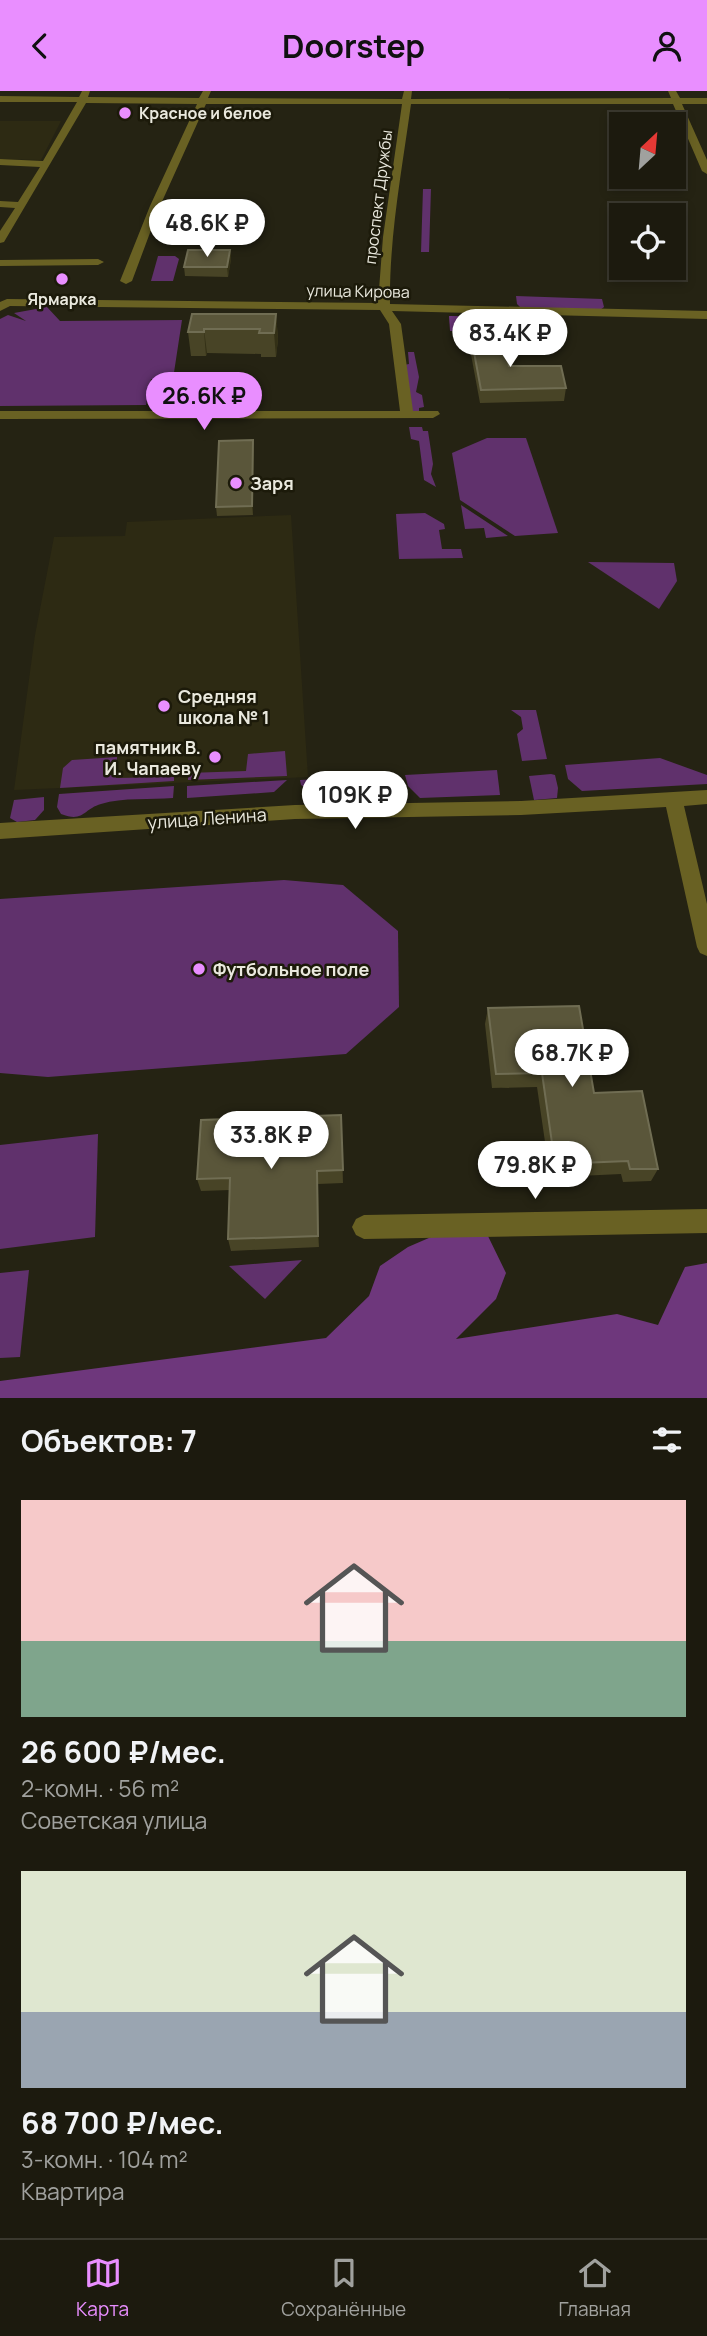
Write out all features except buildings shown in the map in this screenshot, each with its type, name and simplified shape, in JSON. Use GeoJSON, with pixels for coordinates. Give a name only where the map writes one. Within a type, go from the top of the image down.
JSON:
{"type":"FeatureCollection","features":[{"type":"Feature","properties":{"kind":"street"},"geometry":{"type":"LineString","coordinates":[[0,240],[23,205],[85,95]]}},
{"type":"Feature","properties":{"kind":"street"},"geometry":{"type":"LineString","coordinates":[[0,99],[85,95],[674,96],[707,101]]}},
{"type":"Feature","properties":{"kind":"street"},"geometry":{"type":"LineString","coordinates":[[126,281],[155,206],[205,95]]}},
{"type":"Feature","properties":{"kind":"street"},"geometry":{"type":"LineString","coordinates":[[674,96],[707,171]]}},
{"type":"Feature","properties":{"kind":"street","name":"проспект Дружбы"},"geometry":{"type":"LineString","coordinates":[[384,307],[388,237],[407,97]]}},
{"type":"Feature","properties":{"kind":"street"},"geometry":{"type":"LineString","coordinates":[[0,162],[47,164]]}},
{"type":"Feature","properties":{"kind":"street"},"geometry":{"type":"LineString","coordinates":[[0,204],[23,205]]}},
{"type":"Feature","properties":{"kind":"street"},"geometry":{"type":"LineString","coordinates":[[0,263],[97,262]]}},
{"type":"Feature","properties":{"kind":"street","name":"улица Кирова"},"geometry":{"type":"LineString","coordinates":[[4,304],[384,307],[707,315]]}},
{"type":"Feature","properties":{"kind":"street"},"geometry":{"type":"LineString","coordinates":[[384,307],[394,324],[407,415]]}},
{"type":"Feature","properties":{"kind":"street"},"geometry":{"type":"LineString","coordinates":[[0,415],[433,414]]}},
{"type":"Feature","properties":{"kind":"street","name":"улица Ленина"},"geometry":{"type":"LineString","coordinates":[[0,831],[295,812],[522,808],[707,797]]}},
{"type":"Feature","properties":{"kind":"street"},"geometry":{"type":"LineString","coordinates":[[673,799],[707,947]]}},
{"type":"Feature","properties":{"kind":"street"},"geometry":{"type":"LineString","coordinates":[[364,1227],[707,1221]]}},
{"type":"Feature","properties":{"kind":"shaded area"},"geometry":{"type":"Polygon","coordinates":[[[0,121],[61,121],[41,160],[0,159],[0,121]]]}},
{"type":"Feature","properties":{"kind":"shaded area"},"geometry":{"type":"Polygon","coordinates":[[[423,189],[431,189],[429,252],[421,252],[423,189]]]}},
{"type":"Feature","properties":{"kind":"shaded area"},"geometry":{"type":"Polygon","coordinates":[[[158,256],[175,256],[179,259],[173,281],[151,281],[158,256]]]}},
{"type":"Feature","properties":{"kind":"shaded area"},"geometry":{"type":"Polygon","coordinates":[[[516,296],[602,299],[604,307],[600,310],[521,308],[517,304],[516,296]]]}},
{"type":"Feature","properties":{"kind":"shaded area"},"geometry":{"type":"Polygon","coordinates":[[[47,307],[60,321],[182,320],[173,379],[151,379],[146,405],[0,406],[0,319],[8,315],[26,321],[14,313],[47,307]]]}},
{"type":"Feature","properties":{"kind":"shaded area"},"geometry":{"type":"Polygon","coordinates":[[[449,316],[540,317],[543,331],[450,331],[449,316]]]}},
{"type":"Feature","properties":{"kind":"shaded area"},"geometry":{"type":"Polygon","coordinates":[[[408,352],[414,352],[419,377],[416,392],[422,395],[424,407],[419,408],[419,412],[407,411],[404,365],[409,364],[408,352]]]}},
{"type":"Feature","properties":{"kind":"shaded area"},"geometry":{"type":"Polygon","coordinates":[[[409,427],[422,427],[423,431],[428,431],[433,464],[431,474],[436,487],[424,480],[419,441],[411,439],[409,427]]]}},
{"type":"Feature","properties":{"kind":"shaded area"},"geometry":{"type":"Polygon","coordinates":[[[487,438],[526,438],[558,533],[515,536],[460,500],[452,453],[487,438]]]}},
{"type":"Feature","properties":{"kind":"shaded area"},"geometry":{"type":"Polygon","coordinates":[[[461,505],[508,536],[486,538],[484,528],[465,529],[461,505]]]}},
{"type":"Feature","properties":{"kind":"shaded area"},"geometry":{"type":"Polygon","coordinates":[[[425,513],[444,524],[445,529],[439,530],[442,549],[461,549],[463,558],[399,559],[396,514],[425,513]]]}},
{"type":"Feature","properties":{"kind":"shaded area","name":"Средняя школа № 1"},"geometry":{"type":"Polygon","coordinates":[[[291,515],[308,777],[14,790],[35,635],[54,537],[125,536],[127,522],[291,515]]]}},
{"type":"Feature","properties":{"kind":"shaded area"},"geometry":{"type":"Polygon","coordinates":[[[588,562],[674,563],[677,581],[659,609],[588,562]]]}},
{"type":"Feature","properties":{"kind":"shaded area"},"geometry":{"type":"Polygon","coordinates":[[[511,710],[536,710],[547,759],[522,761],[517,734],[523,729],[521,717],[511,710]]]}},
{"type":"Feature","properties":{"kind":"shaded area"},"geometry":{"type":"Polygon","coordinates":[[[285,751],[287,776],[188,780],[188,773],[246,771],[248,754],[285,751]]]}},
{"type":"Feature","properties":{"kind":"shaded area"},"geometry":{"type":"Polygon","coordinates":[[[117,757],[116,778],[174,777],[174,781],[60,788],[63,768],[72,760],[117,757]]]}},
{"type":"Feature","properties":{"kind":"shaded area"},"geometry":{"type":"Polygon","coordinates":[[[660,758],[707,775],[707,784],[582,791],[568,779],[565,765],[660,758]]]}},
{"type":"Feature","properties":{"kind":"shaded area"},"geometry":{"type":"Polygon","coordinates":[[[497,770],[500,795],[420,798],[408,786],[405,775],[497,770]]]}},
{"type":"Feature","properties":{"kind":"shaded area"},"geometry":{"type":"Polygon","coordinates":[[[391,775],[391,784],[308,790],[301,785],[300,780],[391,775]]]}},
{"type":"Feature","properties":{"kind":"shaded area"},"geometry":{"type":"Polygon","coordinates":[[[555,775],[557,798],[534,800],[529,776],[555,775]]]}},
{"type":"Feature","properties":{"kind":"shaded area"},"geometry":{"type":"Polygon","coordinates":[[[287,780],[274,792],[187,798],[187,786],[287,780]]]}},
{"type":"Feature","properties":{"kind":"shaded area"},"geometry":{"type":"Polygon","coordinates":[[[174,786],[173,798],[110,802],[74,817],[61,814],[57,807],[59,794],[174,786]]]}},
{"type":"Feature","properties":{"kind":"shaded area"},"geometry":{"type":"Polygon","coordinates":[[[44,797],[44,810],[35,820],[17,822],[10,818],[14,800],[44,797]]]}},
{"type":"Feature","properties":{"kind":"shaded area","name":"Футбольное поле"},"geometry":{"type":"Polygon","coordinates":[[[284,880],[343,885],[398,931],[399,1007],[346,1054],[48,1077],[0,1073],[0,899],[284,880]]]}},
{"type":"Feature","properties":{"kind":"shaded area"},"geometry":{"type":"Polygon","coordinates":[[[98,1134],[95,1237],[0,1249],[0,1145],[98,1134]]]}},
{"type":"Feature","properties":{"kind":"shaded area"},"geometry":{"type":"Polygon","coordinates":[[[445,1231],[486,1232],[506,1273],[496,1299],[456,1339],[617,1314],[658,1325],[685,1267],[707,1263],[707,1398],[0,1398],[0,1381],[326,1338],[369,1296],[380,1266],[408,1247],[445,1231]]]}},
{"type":"Feature","properties":{"kind":"shaded area"},"geometry":{"type":"Polygon","coordinates":[[[302,1260],[265,1299],[229,1266],[302,1260]]]}},
{"type":"Feature","properties":{"kind":"shaded area"},"geometry":{"type":"Polygon","coordinates":[[[29,1270],[20,1357],[0,1358],[0,1273],[29,1270]]]}},
{"type":"Feature","properties":{"kind":"place","name":"Красное и белое"},"geometry":{"type":"Point","coordinates":[125,113]}},
{"type":"Feature","properties":{"kind":"place","name":"Ярмарка"},"geometry":{"type":"Point","coordinates":[62,279]}},
{"type":"Feature","properties":{"kind":"place","name":"Заря"},"geometry":{"type":"Point","coordinates":[236,483]}},
{"type":"Feature","properties":{"kind":"place","name":"Средняя школа № 1"},"geometry":{"type":"Point","coordinates":[164,706]}},
{"type":"Feature","properties":{"kind":"place","name":"памятник В. И. Чапаеву"},"geometry":{"type":"Point","coordinates":[215,757]}},
{"type":"Feature","properties":{"kind":"place","name":"Футбольное поле"},"geometry":{"type":"Point","coordinates":[199,969]}}]}
